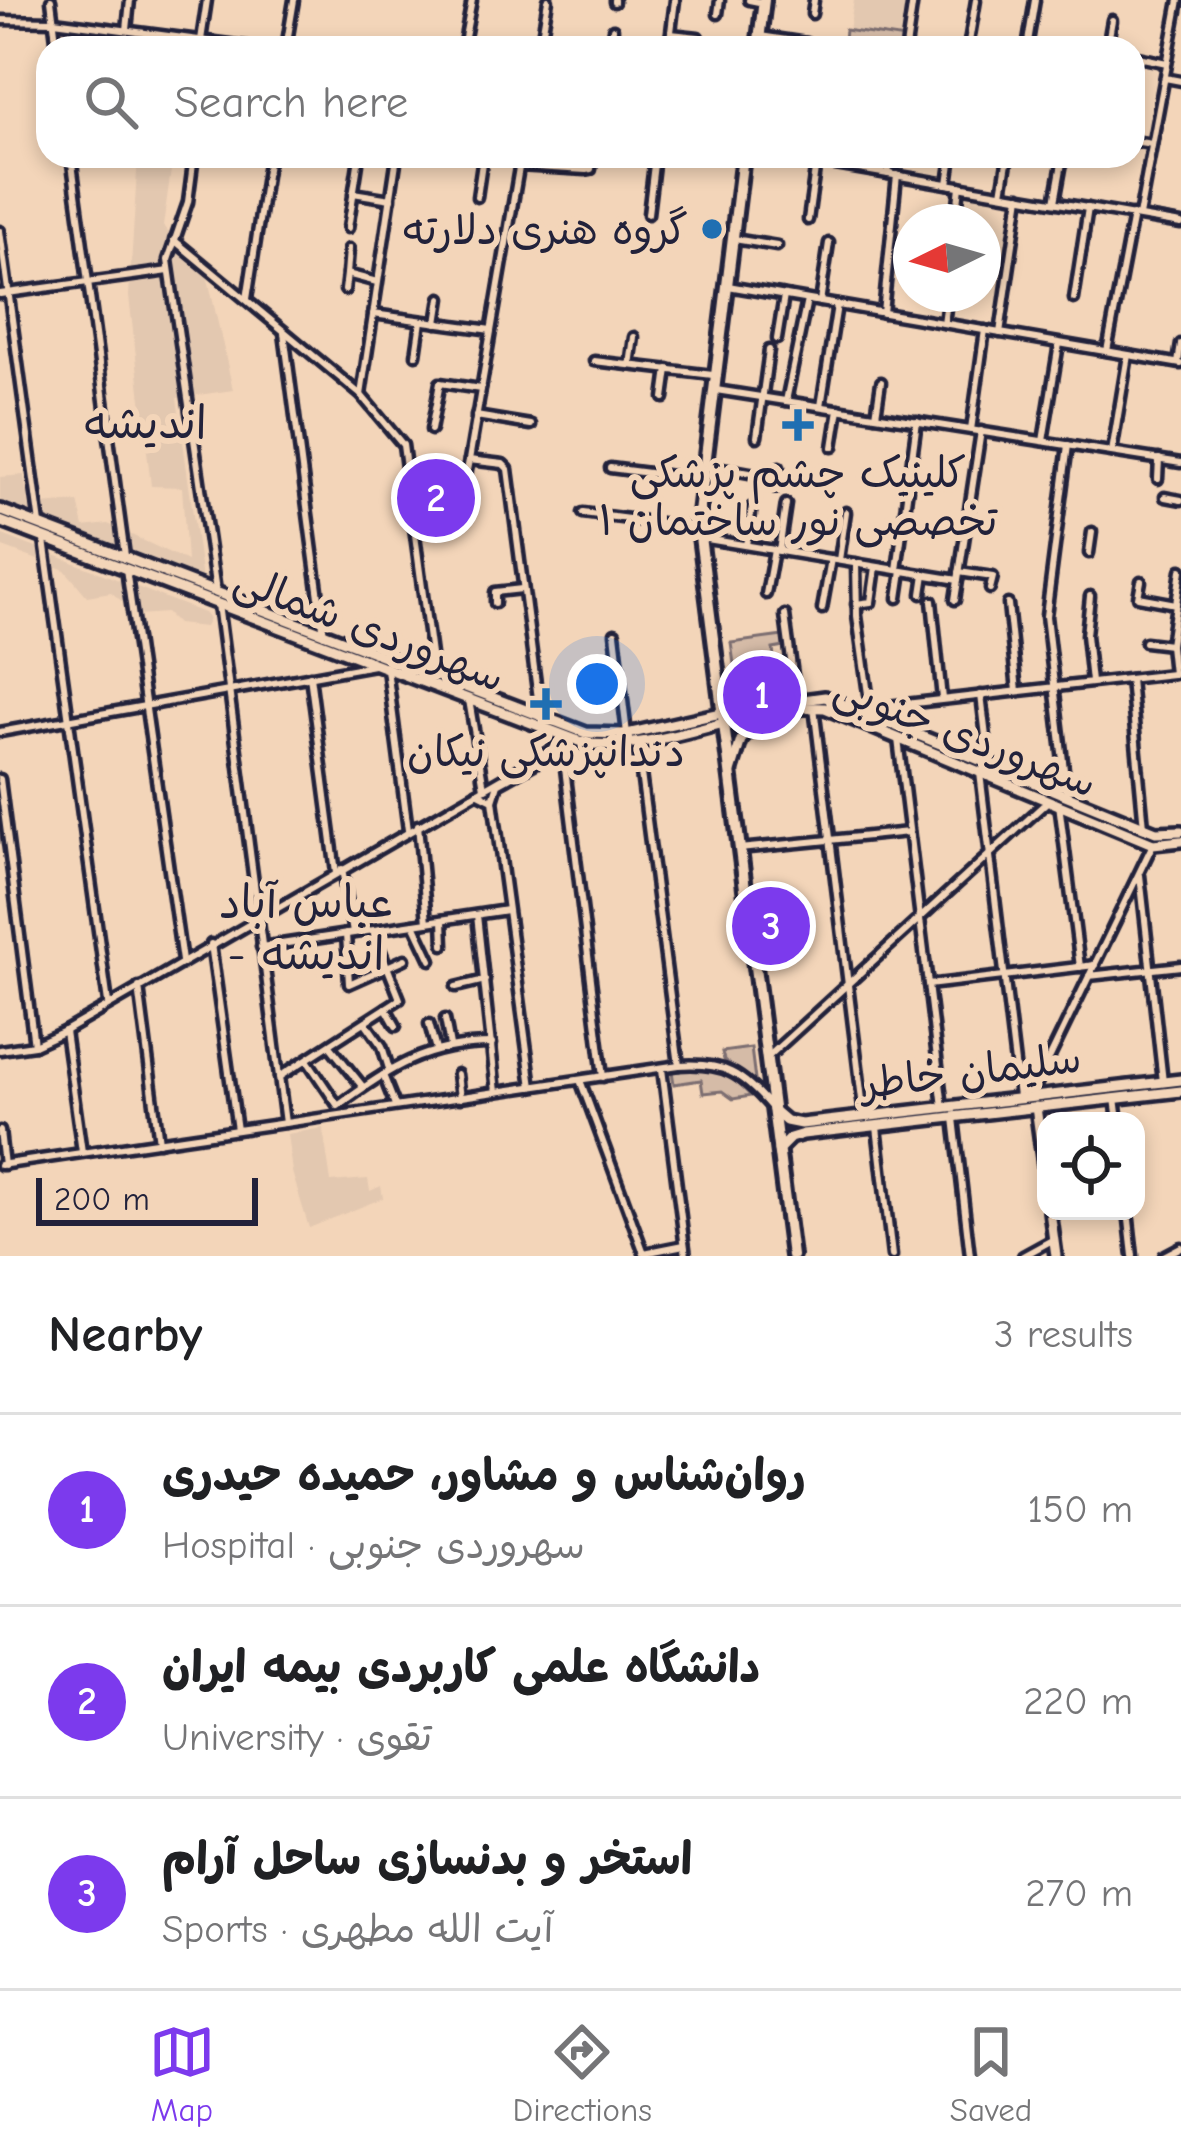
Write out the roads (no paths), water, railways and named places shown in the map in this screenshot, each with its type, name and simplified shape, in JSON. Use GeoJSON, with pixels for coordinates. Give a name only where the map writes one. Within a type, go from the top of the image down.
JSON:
{"type":"FeatureCollection","features":[{"type":"Feature","properties":{"kind":"main road"},"geometry":{"type":"LineString","coordinates":[[760,36],[764,1]]}},
{"type":"Feature","properties":{"kind":"main road"},"geometry":{"type":"LineString","coordinates":[[743,168],[699,533],[792,1256]]}},
{"type":"Feature","properties":{"kind":"main road","name":"سهروردی شمالی"},"geometry":{"type":"LineString","coordinates":[[0,510],[586,733],[628,734],[719,716]]}},
{"type":"Feature","properties":{"kind":"main road","name":"سهروردی شمالی"},"geometry":{"type":"LineString","coordinates":[[0,521],[470,700],[564,744],[637,742],[719,716]]}},
{"type":"Feature","properties":{"kind":"main road"},"geometry":{"type":"LineString","coordinates":[[216,591],[218,604]]}},
{"type":"Feature","properties":{"kind":"main road","name":"سهروردی جنوبی"},"geometry":{"type":"LineString","coordinates":[[719,716],[796,698],[825,697],[865,708],[900,731]]}},
{"type":"Feature","properties":{"kind":"main road","name":"سهروردی جنوبی"},"geometry":{"type":"LineString","coordinates":[[719,716],[814,707],[838,711],[900,731],[1059,800],[1156,832],[1181,831]]}},
{"type":"Feature","properties":{"kind":"main road"},"geometry":{"type":"LineString","coordinates":[[730,777],[741,740],[767,714]]}},
{"type":"Feature","properties":{"kind":"main road","name":"سهروردی جنوبی"},"geometry":{"type":"LineString","coordinates":[[984,766],[1153,844],[1181,841]]}},
{"type":"Feature","properties":{"kind":"main road","name":"سلیمان خاطر"},"geometry":{"type":"LineString","coordinates":[[773,1110],[801,1124],[1181,1080]]}},
{"type":"Feature","properties":{"kind":"main road","name":"سلیمان خاطر"},"geometry":{"type":"LineString","coordinates":[[778,1150],[796,1136],[954,1118],[1029,1100],[1181,1091]]}},
{"type":"Feature","properties":{"kind":"main road"},"geometry":{"type":"LineString","coordinates":[[1029,1100],[1037,1138]]}},
{"type":"Feature","properties":{"kind":"main road"},"geometry":{"type":"LineString","coordinates":[[1051,1220],[1056,1256]]}},
{"type":"Feature","properties":{"kind":"street"},"geometry":{"type":"LineString","coordinates":[[51,0],[56,36]]}},
{"type":"Feature","properties":{"kind":"street"},"geometry":{"type":"LineString","coordinates":[[127,31],[130,0]]}},
{"type":"Feature","properties":{"kind":"street"},"geometry":{"type":"LineString","coordinates":[[205,36],[207,0]]}},
{"type":"Feature","properties":{"kind":"street"},"geometry":{"type":"LineString","coordinates":[[288,36],[294,0]]}},
{"type":"Feature","properties":{"kind":"street"},"geometry":{"type":"LineString","coordinates":[[466,36],[472,0]]}},
{"type":"Feature","properties":{"kind":"street"},"geometry":{"type":"LineString","coordinates":[[542,36],[548,0]]}},
{"type":"Feature","properties":{"kind":"street"},"geometry":{"type":"LineString","coordinates":[[675,0],[671,34],[689,36]]}},
{"type":"Feature","properties":{"kind":"street"},"geometry":{"type":"LineString","coordinates":[[718,14],[720,0]]}},
{"type":"Feature","properties":{"kind":"street"},"geometry":{"type":"LineString","coordinates":[[749,0],[764,1]]}},
{"type":"Feature","properties":{"kind":"street"},"geometry":{"type":"LineString","coordinates":[[812,14],[814,0]]}},
{"type":"Feature","properties":{"kind":"street"},"geometry":{"type":"LineString","coordinates":[[908,36],[913,0]]}},
{"type":"Feature","properties":{"kind":"street"},"geometry":{"type":"LineString","coordinates":[[970,36],[976,0]]}},
{"type":"Feature","properties":{"kind":"street"},"geometry":{"type":"LineString","coordinates":[[1029,36],[1035,0]]}},
{"type":"Feature","properties":{"kind":"street"},"geometry":{"type":"LineString","coordinates":[[1107,351],[1179,0]]}},
{"type":"Feature","properties":{"kind":"street"},"geometry":{"type":"LineString","coordinates":[[0,20],[54,21],[160,36]]}},
{"type":"Feature","properties":{"kind":"street"},"geometry":{"type":"LineString","coordinates":[[1109,36],[1112,20]]}},
{"type":"Feature","properties":{"kind":"street"},"geometry":{"type":"LineString","coordinates":[[612,36],[613,28]]}},
{"type":"Feature","properties":{"kind":"street"},"geometry":{"type":"LineString","coordinates":[[1145,58],[1167,63]]}},
{"type":"Feature","properties":{"kind":"street"},"geometry":{"type":"LineString","coordinates":[[1165,78],[1181,80]]}},
{"type":"Feature","properties":{"kind":"street"},"geometry":{"type":"LineString","coordinates":[[1145,143],[1152,144]]}},
{"type":"Feature","properties":{"kind":"street"},"geometry":{"type":"LineString","coordinates":[[73,168],[125,556]]}},
{"type":"Feature","properties":{"kind":"street"},"geometry":{"type":"LineString","coordinates":[[192,168],[188,202],[170,249],[170,271],[216,591]]}},
{"type":"Feature","properties":{"kind":"street"},"geometry":{"type":"LineString","coordinates":[[247,299],[267,168]]}},
{"type":"Feature","properties":{"kind":"street"},"geometry":{"type":"LineString","coordinates":[[348,228],[357,168]]}},
{"type":"Feature","properties":{"kind":"street"},"geometry":{"type":"LineString","coordinates":[[361,395],[395,168]]}},
{"type":"Feature","properties":{"kind":"street"},"geometry":{"type":"LineString","coordinates":[[477,196],[481,168]]}},
{"type":"Feature","properties":{"kind":"street"},"geometry":{"type":"LineString","coordinates":[[464,486],[519,168]]}},
{"type":"Feature","properties":{"kind":"street"},"geometry":{"type":"LineString","coordinates":[[552,168],[591,168]]}},
{"type":"Feature","properties":{"kind":"street"},"geometry":{"type":"LineString","coordinates":[[648,214],[654,168]]}},
{"type":"Feature","properties":{"kind":"street"},"geometry":{"type":"LineString","coordinates":[[808,220],[815,168]]}},
{"type":"Feature","properties":{"kind":"street"},"geometry":{"type":"LineString","coordinates":[[852,168],[1181,224]]}},
{"type":"Feature","properties":{"kind":"street"},"geometry":{"type":"LineString","coordinates":[[883,313],[892,168]]}},
{"type":"Feature","properties":{"kind":"street"},"geometry":{"type":"LineString","coordinates":[[948,184],[950,168]]}},
{"type":"Feature","properties":{"kind":"street"},"geometry":{"type":"LineString","coordinates":[[1002,193],[1006,168]]}},
{"type":"Feature","properties":{"kind":"street"},"geometry":{"type":"LineString","coordinates":[[1055,202],[1061,168]]}},
{"type":"Feature","properties":{"kind":"street"},"geometry":{"type":"LineString","coordinates":[[958,204],[960,186]]}},
{"type":"Feature","properties":{"kind":"street"},"geometry":{"type":"LineString","coordinates":[[353,194],[391,199]]}},
{"type":"Feature","properties":{"kind":"street"},"geometry":{"type":"LineString","coordinates":[[1000,333],[1020,196]]}},
{"type":"Feature","properties":{"kind":"street"},"geometry":{"type":"LineString","coordinates":[[1074,299],[1088,208]]}},
{"type":"Feature","properties":{"kind":"street"},"geometry":{"type":"LineString","coordinates":[[0,231],[4,294],[40,524]]}},
{"type":"Feature","properties":{"kind":"street"},"geometry":{"type":"LineString","coordinates":[[734,239],[777,246]]}},
{"type":"Feature","properties":{"kind":"street"},"geometry":{"type":"LineString","coordinates":[[174,240],[361,395],[403,445],[434,676]]}},
{"type":"Feature","properties":{"kind":"street"},"geometry":{"type":"LineString","coordinates":[[820,302],[829,243]]}},
{"type":"Feature","properties":{"kind":"street"},"geometry":{"type":"LineString","coordinates":[[345,290],[349,249]]}},
{"type":"Feature","properties":{"kind":"street"},"geometry":{"type":"LineString","coordinates":[[4,294],[170,271]]}},
{"type":"Feature","properties":{"kind":"street"},"geometry":{"type":"LineString","coordinates":[[346,274],[378,282]]}},
{"type":"Feature","properties":{"kind":"street"},"geometry":{"type":"LineString","coordinates":[[772,294],[774,278]]}},
{"type":"Feature","properties":{"kind":"street"},"geometry":{"type":"LineString","coordinates":[[728,286],[1179,364],[1181,344]]}},
{"type":"Feature","properties":{"kind":"street"},"geometry":{"type":"LineString","coordinates":[[777,339],[784,296]]}},
{"type":"Feature","properties":{"kind":"street"},"geometry":{"type":"LineString","coordinates":[[437,323],[441,298]]}},
{"type":"Feature","properties":{"kind":"street"},"geometry":{"type":"LineString","coordinates":[[786,400],[807,300]]}},
{"type":"Feature","properties":{"kind":"street"},"geometry":{"type":"LineString","coordinates":[[821,406],[837,305]]}},
{"type":"Feature","properties":{"kind":"street"},"geometry":{"type":"LineString","coordinates":[[944,323],[946,312]]}},
{"type":"Feature","properties":{"kind":"street"},"geometry":{"type":"LineString","coordinates":[[373,314],[491,330]]}},
{"type":"Feature","properties":{"kind":"street"},"geometry":{"type":"LineString","coordinates":[[416,355],[421,321]]}},
{"type":"Feature","properties":{"kind":"street"},"geometry":{"type":"LineString","coordinates":[[283,330],[324,635]]}},
{"type":"Feature","properties":{"kind":"street"},"geometry":{"type":"LineString","coordinates":[[971,430],[985,330]]}},
{"type":"Feature","properties":{"kind":"street"},"geometry":{"type":"LineString","coordinates":[[630,365],[634,337]]}},
{"type":"Feature","properties":{"kind":"street"},"geometry":{"type":"LineString","coordinates":[[1043,441],[1060,343]]}},
{"type":"Feature","properties":{"kind":"street"},"geometry":{"type":"LineString","coordinates":[[758,437],[769,350]]}},
{"type":"Feature","properties":{"kind":"street"},"geometry":{"type":"LineString","coordinates":[[1112,452],[1128,355]]}},
{"type":"Feature","properties":{"kind":"street"},"geometry":{"type":"LineString","coordinates":[[594,361],[717,375]]}},
{"type":"Feature","properties":{"kind":"street"},"geometry":{"type":"LineString","coordinates":[[664,398],[668,369]]}},
{"type":"Feature","properties":{"kind":"street"},"geometry":{"type":"LineString","coordinates":[[876,415],[881,382]]}},
{"type":"Feature","properties":{"kind":"street"},"geometry":{"type":"LineString","coordinates":[[431,430],[440,383],[481,389]]}},
{"type":"Feature","properties":{"kind":"street"},"geometry":{"type":"LineString","coordinates":[[715,389],[1181,463]]}},
{"type":"Feature","properties":{"kind":"street"},"geometry":{"type":"LineString","coordinates":[[833,447],[839,409]]}},
{"type":"Feature","properties":{"kind":"street"},"geometry":{"type":"LineString","coordinates":[[476,416],[531,424]]}},
{"type":"Feature","properties":{"kind":"street"},"geometry":{"type":"LineString","coordinates":[[898,598],[917,421]]}},
{"type":"Feature","properties":{"kind":"street"},"geometry":{"type":"LineString","coordinates":[[955,600],[981,431]]}},
{"type":"Feature","properties":{"kind":"street"},"geometry":{"type":"LineString","coordinates":[[1068,445],[1046,616],[1059,800],[1080,967]]}},
{"type":"Feature","properties":{"kind":"street"},"geometry":{"type":"LineString","coordinates":[[1158,479],[1159,459]]}},
{"type":"Feature","properties":{"kind":"street"},"geometry":{"type":"LineString","coordinates":[[470,460],[503,464],[509,472],[541,717]]}},
{"type":"Feature","properties":{"kind":"street"},"geometry":{"type":"LineString","coordinates":[[705,465],[778,478]]}},
{"type":"Feature","properties":{"kind":"street"},"geometry":{"type":"LineString","coordinates":[[776,488],[779,467]]}},
{"type":"Feature","properties":{"kind":"street"},"geometry":{"type":"LineString","coordinates":[[610,468],[704,480]]}},
{"type":"Feature","properties":{"kind":"street"},"geometry":{"type":"LineString","coordinates":[[1165,497],[1181,500]]}},
{"type":"Feature","properties":{"kind":"street"},"geometry":{"type":"LineString","coordinates":[[766,594],[786,504]]}},
{"type":"Feature","properties":{"kind":"street"},"geometry":{"type":"LineString","coordinates":[[746,545],[752,507]]}},
{"type":"Feature","properties":{"kind":"street"},"geometry":{"type":"LineString","coordinates":[[822,609],[846,512]]}},
{"type":"Feature","properties":{"kind":"street"},"geometry":{"type":"LineString","coordinates":[[583,513],[835,560],[925,574],[993,578],[990,590]]}},
{"type":"Feature","properties":{"kind":"street"},"geometry":{"type":"LineString","coordinates":[[1089,553],[1092,532]]}},
{"type":"Feature","properties":{"kind":"street"},"geometry":{"type":"LineString","coordinates":[[44,537],[108,1004]]}},
{"type":"Feature","properties":{"kind":"street"},"geometry":{"type":"LineString","coordinates":[[856,563],[865,708],[1177,674],[1170,646],[1181,573]]}},
{"type":"Feature","properties":{"kind":"street"},"geometry":{"type":"LineString","coordinates":[[856,604],[871,602],[876,566]]}},
{"type":"Feature","properties":{"kind":"street"},"geometry":{"type":"LineString","coordinates":[[126,568],[182,962]]}},
{"type":"Feature","properties":{"kind":"street"},"geometry":{"type":"LineString","coordinates":[[922,594],[925,574]]}},
{"type":"Feature","properties":{"kind":"street"},"geometry":{"type":"LineString","coordinates":[[1141,581],[1138,597],[1178,608]]}},
{"type":"Feature","properties":{"kind":"street"},"geometry":{"type":"LineString","coordinates":[[495,603],[494,593],[524,589]]}},
{"type":"Feature","properties":{"kind":"street"},"geometry":{"type":"LineString","coordinates":[[1090,596],[1086,635],[1092,683]]}},
{"type":"Feature","properties":{"kind":"street"},"geometry":{"type":"LineString","coordinates":[[932,601],[943,700]]}},
{"type":"Feature","properties":{"kind":"street"},"geometry":{"type":"LineString","coordinates":[[218,604],[285,1123]]}},
{"type":"Feature","properties":{"kind":"street"},"geometry":{"type":"LineString","coordinates":[[1008,604],[1017,691]]}},
{"type":"Feature","properties":{"kind":"street"},"geometry":{"type":"LineString","coordinates":[[785,615],[796,698]]}},
{"type":"Feature","properties":{"kind":"street"},"geometry":{"type":"LineString","coordinates":[[615,633],[628,734]]}},
{"type":"Feature","properties":{"kind":"street"},"geometry":{"type":"LineString","coordinates":[[1145,642],[1170,646]]}},
{"type":"Feature","properties":{"kind":"street"},"geometry":{"type":"LineString","coordinates":[[0,732],[381,667],[408,830]]}},
{"type":"Feature","properties":{"kind":"street"},"geometry":{"type":"LineString","coordinates":[[310,676],[349,934],[349,985]]}},
{"type":"Feature","properties":{"kind":"street"},"geometry":{"type":"LineString","coordinates":[[1130,679],[1144,827]]}},
{"type":"Feature","properties":{"kind":"street"},"geometry":{"type":"LineString","coordinates":[[981,695],[988,856],[1003,976],[1029,1100]]}},
{"type":"Feature","properties":{"kind":"street"},"geometry":{"type":"LineString","coordinates":[[470,700],[480,790],[493,800]]}},
{"type":"Feature","properties":{"kind":"street"},"geometry":{"type":"LineString","coordinates":[[814,707],[864,1116]]}},
{"type":"Feature","properties":{"kind":"street"},"geometry":{"type":"LineString","coordinates":[[900,731],[943,1107]]}},
{"type":"Feature","properties":{"kind":"street"},"geometry":{"type":"LineString","coordinates":[[637,742],[679,1065]]}},
{"type":"Feature","properties":{"kind":"street"},"geometry":{"type":"LineString","coordinates":[[0,1050],[34,1045],[65,1031],[564,744]]}},
{"type":"Feature","properties":{"kind":"street"},"geometry":{"type":"LineString","coordinates":[[532,1087],[493,800],[498,784],[564,744]]}},
{"type":"Feature","properties":{"kind":"street"},"geometry":{"type":"LineString","coordinates":[[564,744],[604,1077]]}},
{"type":"Feature","properties":{"kind":"street"},"geometry":{"type":"LineString","coordinates":[[0,779],[34,1045]]}},
{"type":"Feature","properties":{"kind":"street"},"geometry":{"type":"LineString","coordinates":[[766,1058],[988,856],[1059,800]]}},
{"type":"Feature","properties":{"kind":"street"},"geometry":{"type":"LineString","coordinates":[[418,825],[427,922]]}},
{"type":"Feature","properties":{"kind":"street"},"geometry":{"type":"LineString","coordinates":[[740,849],[909,832]]}},
{"type":"Feature","properties":{"kind":"street"},"geometry":{"type":"LineString","coordinates":[[1029,1100],[1153,844]]}},
{"type":"Feature","properties":{"kind":"street"},"geometry":{"type":"LineString","coordinates":[[1140,871],[1162,1082]]}},
{"type":"Feature","properties":{"kind":"street"},"geometry":{"type":"LineString","coordinates":[[262,946],[508,910]]}},
{"type":"Feature","properties":{"kind":"street"},"geometry":{"type":"LineString","coordinates":[[477,915],[496,1092]]}},
{"type":"Feature","properties":{"kind":"street"},"geometry":{"type":"LineString","coordinates":[[443,920],[444,945]]}},
{"type":"Feature","properties":{"kind":"street"},"geometry":{"type":"LineString","coordinates":[[414,924],[431,960]]}},
{"type":"Feature","properties":{"kind":"street"},"geometry":{"type":"LineString","coordinates":[[279,1077],[401,997],[372,930]]}},
{"type":"Feature","properties":{"kind":"street"},"geometry":{"type":"LineString","coordinates":[[212,944],[238,1130]]}},
{"type":"Feature","properties":{"kind":"street"},"geometry":{"type":"LineString","coordinates":[[337,990],[405,959]]}},
{"type":"Feature","properties":{"kind":"street"},"geometry":{"type":"LineString","coordinates":[[928,985],[1095,965]]}},
{"type":"Feature","properties":{"kind":"street"},"geometry":{"type":"LineString","coordinates":[[1089,976],[1181,966]]}},
{"type":"Feature","properties":{"kind":"street"},"geometry":{"type":"LineString","coordinates":[[456,987],[485,980]]}},
{"type":"Feature","properties":{"kind":"street"},"geometry":{"type":"LineString","coordinates":[[139,987],[159,1142]]}},
{"type":"Feature","properties":{"kind":"street"},"geometry":{"type":"LineString","coordinates":[[386,1008],[396,1026]]}},
{"type":"Feature","properties":{"kind":"street"},"geometry":{"type":"LineString","coordinates":[[445,1019],[450,1046]]}},
{"type":"Feature","properties":{"kind":"street"},"geometry":{"type":"LineString","coordinates":[[365,1022],[382,1046],[396,1107]]}},
{"type":"Feature","properties":{"kind":"street"},"geometry":{"type":"LineString","coordinates":[[429,1024],[436,1050]]}},
{"type":"Feature","properties":{"kind":"street"},"geometry":{"type":"LineString","coordinates":[[65,1031],[82,1154]]}},
{"type":"Feature","properties":{"kind":"street"},"geometry":{"type":"LineString","coordinates":[[308,1060],[338,1106],[386,1072],[436,1050],[492,1044]]}},
{"type":"Feature","properties":{"kind":"street"},"geometry":{"type":"LineString","coordinates":[[330,1046],[363,1087]]}},
{"type":"Feature","properties":{"kind":"street"},"geometry":{"type":"LineString","coordinates":[[0,1131],[2,1165],[679,1065],[722,1066],[773,1110]]}},
{"type":"Feature","properties":{"kind":"street"},"geometry":{"type":"LineString","coordinates":[[662,1068],[686,1256]]}},
{"type":"Feature","properties":{"kind":"street"},"geometry":{"type":"LineString","coordinates":[[457,1074],[460,1098]]}},
{"type":"Feature","properties":{"kind":"street"},"geometry":{"type":"LineString","coordinates":[[580,1080],[644,1253],[684,1245]]}},
{"type":"Feature","properties":{"kind":"street"},"geometry":{"type":"LineString","coordinates":[[1115,1098],[1117,1112]]}},
{"type":"Feature","properties":{"kind":"street"},"geometry":{"type":"LineString","coordinates":[[954,1118],[970,1256]]}},
{"type":"Feature","properties":{"kind":"street"},"geometry":{"type":"LineString","coordinates":[[877,1126],[892,1256]]}},
{"type":"Feature","properties":{"kind":"street"},"geometry":{"type":"LineString","coordinates":[[1129,1220],[1133,1256]]}},
{"type":"Feature","properties":{"kind":"street"},"geometry":{"type":"LineString","coordinates":[[1023,1256],[1054,1238]]}},
{"type":"Feature","properties":{"kind":"street"},"geometry":{"type":"LineString","coordinates":[[1164,1256],[1181,1247]]}},
{"type":"Feature","properties":{"kind":"place","name":"گروه هنری دلارته"},"geometry":{"type":"Point","coordinates":[712,229]}},
{"type":"Feature","properties":{"kind":"place","name":"کلینیک چشم پزشکی تخصصی نور ساختمان ۱"},"geometry":{"type":"Point","coordinates":[798,425]}},
{"type":"Feature","properties":{"kind":"place","name":"دانشگاه علمی کاربردی بیمه ایران"},"geometry":{"type":"Point","coordinates":[436,498]}},
{"type":"Feature","properties":{"kind":"place","name":"روان‌شناس و مشاور، حمیده حیدری"},"geometry":{"type":"Point","coordinates":[762,695]}},
{"type":"Feature","properties":{"kind":"place","name":"دندانپزشکی نیکان"},"geometry":{"type":"Point","coordinates":[546,704]}},
{"type":"Feature","properties":{"kind":"place","name":"استخر و بدنسازی ساحل آرام"},"geometry":{"type":"Point","coordinates":[771,926]}},
{"type":"Feature","properties":{"kind":"district","name":"اندیشه"},"geometry":{"type":"Point","coordinates":[145,422]}},
{"type":"Feature","properties":{"kind":"district","name":"عباس آباد - اندیشه"},"geometry":{"type":"Point","coordinates":[306,927]}}]}
